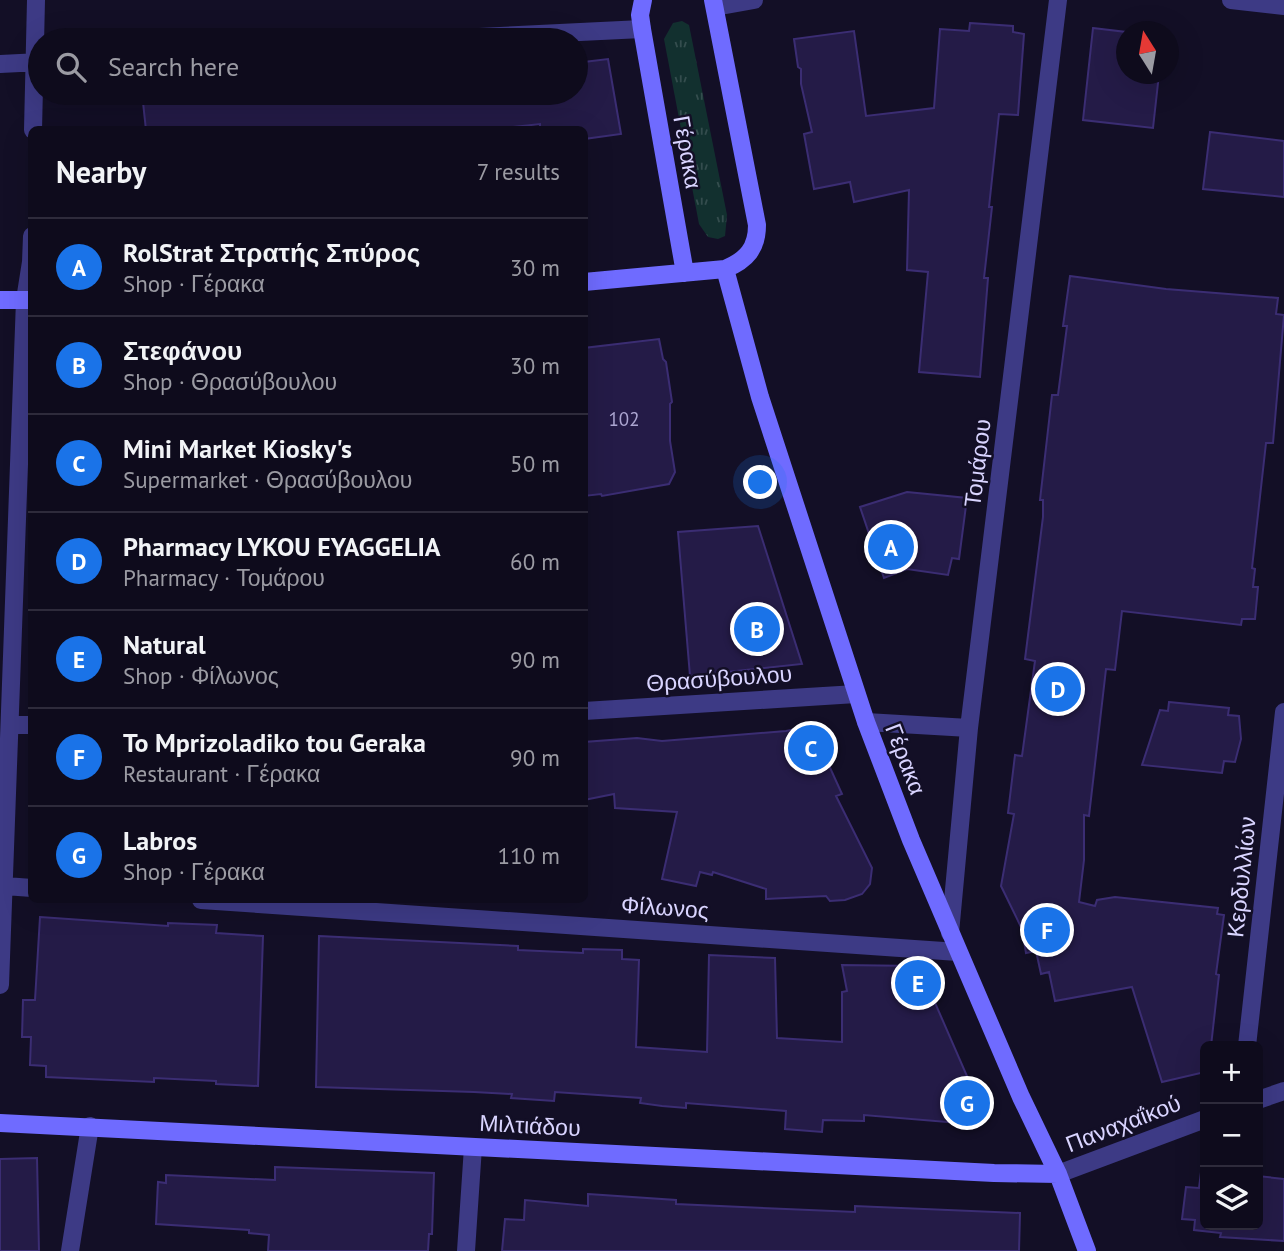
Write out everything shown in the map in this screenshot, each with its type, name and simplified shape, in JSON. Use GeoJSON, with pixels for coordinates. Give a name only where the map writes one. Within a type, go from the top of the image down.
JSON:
{"type":"FeatureCollection","features":[{"type":"Feature","properties":{"kind":"street"},"geometry":{"type":"LineString","coordinates":[[36,0],[36,28]]}},
{"type":"Feature","properties":{"kind":"street","name":"Γέρακα"},"geometry":{"type":"LineString","coordinates":[[643,0],[640,15],[642,29],[685,273]]}},
{"type":"Feature","properties":{"kind":"street"},"geometry":{"type":"LineString","coordinates":[[588,282],[725,269],[741,262],[751,252],[757,238],[757,225],[714,3],[754,0]]}},
{"type":"Feature","properties":{"kind":"street","name":"Τομάρου"},"geometry":{"type":"LineString","coordinates":[[950,933],[969,728],[1058,0]]}},
{"type":"Feature","properties":{"kind":"street"},"geometry":{"type":"LineString","coordinates":[[1231,0],[1284,6]]}},
{"type":"Feature","properties":{"kind":"street"},"geometry":{"type":"LineString","coordinates":[[588,32],[642,29]]}},
{"type":"Feature","properties":{"kind":"street"},"geometry":{"type":"LineString","coordinates":[[0,64],[28,62]]}},
{"type":"Feature","properties":{"kind":"street"},"geometry":{"type":"LineString","coordinates":[[33,126],[34,105]]}},
{"type":"Feature","properties":{"kind":"street","name":"Γέρακα"},"geometry":{"type":"LineString","coordinates":[[725,269],[760,397],[866,722],[911,840],[1021,1097],[1058,1174],[1087,1251]]}},
{"type":"Feature","properties":{"kind":"street"},"geometry":{"type":"LineString","coordinates":[[0,299],[28,300],[0,985]]}},
{"type":"Feature","properties":{"kind":"street","name":"Θρασύβουλου"},"geometry":{"type":"LineString","coordinates":[[588,711],[856,694]]}},
{"type":"Feature","properties":{"kind":"street","name":"Κερδυλλίων"},"geometry":{"type":"LineString","coordinates":[[1248,1041],[1282,750],[1284,712]]}},
{"type":"Feature","properties":{"kind":"street"},"geometry":{"type":"LineString","coordinates":[[866,722],[969,728]]}},
{"type":"Feature","properties":{"kind":"street"},"geometry":{"type":"LineString","coordinates":[[11,725],[28,725]]}},
{"type":"Feature","properties":{"kind":"street"},"geometry":{"type":"LineString","coordinates":[[5,886],[28,888]]}},
{"type":"Feature","properties":{"kind":"street","name":"Φίλωνος"},"geometry":{"type":"LineString","coordinates":[[245,903],[958,952]]}},
{"type":"Feature","properties":{"kind":"street"},"geometry":{"type":"LineString","coordinates":[[1263,1098],[1284,1091]]}},
{"type":"Feature","properties":{"kind":"street","name":"Παναχαΐκού"},"geometry":{"type":"LineString","coordinates":[[1058,1174],[1200,1121]]}},
{"type":"Feature","properties":{"kind":"street","name":"Μιλτιάδου"},"geometry":{"type":"LineString","coordinates":[[0,1123],[1058,1174]]}},
{"type":"Feature","properties":{"kind":"street"},"geometry":{"type":"LineString","coordinates":[[70,1251],[90,1126]]}},
{"type":"Feature","properties":{"kind":"street"},"geometry":{"type":"LineString","coordinates":[[466,1251],[472,1147]]}},
{"type":"Feature","properties":{"kind":"green space"},"geometry":{"type":"Polygon","coordinates":[[[682,21],[689,25],[727,215],[725,236],[718,239],[708,237],[699,224],[664,39],[673,23],[682,21]]]}},
{"type":"Feature","properties":{"kind":"building"},"geometry":{"type":"Polygon","coordinates":[[[970,23],[1013,26],[1013,32],[1024,34],[1018,115],[999,114],[989,207],[992,207],[984,278],[988,278],[980,377],[919,372],[928,272],[907,270],[909,190],[854,202],[850,182],[814,189],[804,134],[812,132],[794,39],[854,31],[866,116],[934,108],[940,29],[969,31],[970,23]]]}},
{"type":"Feature","properties":{"kind":"building"},"geometry":{"type":"Polygon","coordinates":[[[1093,28],[1116,31],[1116,84],[1158,84],[1153,128],[1083,120],[1093,28]]]}},
{"type":"Feature","properties":{"kind":"building"},"geometry":{"type":"Polygon","coordinates":[[[608,59],[621,134],[588,138],[588,126],[540,124],[146,126],[143,105],[588,105],[588,62],[608,59]]]}},
{"type":"Feature","properties":{"kind":"building"},"geometry":{"type":"Polygon","coordinates":[[[1210,132],[1284,141],[1284,197],[1203,189],[1210,132]]]}},
{"type":"Feature","properties":{"kind":"building"},"geometry":{"type":"Polygon","coordinates":[[[1070,276],[1166,289],[1278,298],[1276,314],[1284,315],[1273,443],[1266,443],[1252,568],[1255,569],[1253,587],[1258,587],[1255,619],[1242,619],[1241,625],[1122,611],[1115,670],[1106,669],[1089,816],[1084,815],[1084,860],[1079,902],[1095,906],[1097,900],[1115,897],[1218,908],[1217,914],[1224,915],[1216,974],[1219,975],[1212,1041],[1200,1041],[1200,1073],[1162,1082],[1132,987],[1055,1001],[1049,972],[1041,974],[1036,951],[1026,953],[1022,929],[1001,886],[1014,814],[1008,813],[1015,755],[1022,756],[1035,661],[1025,659],[1043,517],[1043,500],[1040,500],[1052,395],[1058,395],[1067,326],[1063,326],[1070,276]]]}},
{"type":"Feature","properties":{"kind":"building"},"geometry":{"type":"Polygon","coordinates":[[[659,339],[666,362],[672,402],[670,441],[675,472],[669,484],[602,496],[588,496],[588,348],[659,339]]]}},
{"type":"Feature","properties":{"kind":"building"},"geometry":{"type":"Polygon","coordinates":[[[907,492],[967,498],[959,559],[952,558],[948,575],[907,569],[884,578],[860,507],[907,492]]]}},
{"type":"Feature","properties":{"kind":"building"},"geometry":{"type":"Polygon","coordinates":[[[758,526],[802,664],[690,676],[678,532],[758,526]]]}},
{"type":"Feature","properties":{"kind":"building"},"geometry":{"type":"Polygon","coordinates":[[[1169,702],[1229,708],[1228,715],[1239,716],[1241,739],[1235,762],[1224,761],[1222,773],[1142,765],[1160,710],[1168,711],[1169,702]]]}},
{"type":"Feature","properties":{"kind":"building"},"geometry":{"type":"Polygon","coordinates":[[[811,726],[842,794],[836,796],[872,868],[870,884],[862,894],[845,900],[830,901],[826,896],[766,899],[766,889],[713,872],[712,875],[700,872],[696,886],[662,879],[677,812],[615,808],[614,794],[588,799],[588,742],[637,738],[662,741],[786,731],[811,726]]]}},
{"type":"Feature","properties":{"kind":"building"},"geometry":{"type":"Polygon","coordinates":[[[40,917],[168,926],[168,923],[217,925],[216,933],[263,936],[258,1086],[154,1078],[154,1082],[46,1077],[46,1066],[30,1065],[31,1037],[22,1037],[23,1000],[35,1000],[40,917]]]}},
{"type":"Feature","properties":{"kind":"building"},"geometry":{"type":"Polygon","coordinates":[[[319,936],[518,946],[518,950],[583,953],[583,949],[622,950],[622,959],[639,960],[636,1047],[707,1052],[709,955],[775,958],[777,1038],[842,1042],[842,992],[847,991],[842,965],[919,966],[980,1106],[959,1123],[864,1115],[864,1121],[823,1120],[822,1132],[785,1129],[786,1111],[686,1103],[686,1108],[662,1106],[640,1103],[641,1098],[555,1092],[554,1101],[511,1098],[512,1094],[316,1087],[319,936]]]}},
{"type":"Feature","properties":{"kind":"building"},"geometry":{"type":"Polygon","coordinates":[[[37,1158],[39,1251],[0,1251],[0,1159],[37,1158]]]}},
{"type":"Feature","properties":{"kind":"building"},"geometry":{"type":"Polygon","coordinates":[[[275,1167],[434,1173],[432,1234],[429,1234],[428,1251],[268,1251],[269,1235],[249,1233],[249,1230],[156,1224],[158,1182],[166,1183],[166,1175],[275,1180],[275,1167]]]}},
{"type":"Feature","properties":{"kind":"building"},"geometry":{"type":"Polygon","coordinates":[[[1263,1177],[1284,1179],[1284,1241],[1220,1237],[1221,1233],[1194,1230],[1195,1220],[1182,1219],[1186,1187],[1199,1188],[1200,1180],[1200,1230],[1263,1230],[1263,1177]]]}},
{"type":"Feature","properties":{"kind":"building"},"geometry":{"type":"Polygon","coordinates":[[[588,1194],[676,1200],[676,1204],[786,1209],[855,1212],[855,1206],[1020,1213],[1019,1251],[502,1251],[505,1219],[524,1220],[525,1200],[588,1206],[588,1194]]]}},
{"type":"Feature","properties":{"kind":"place","name":"RolStrat Στρατής Σπύρος"},"geometry":{"type":"Point","coordinates":[891,547]}},
{"type":"Feature","properties":{"kind":"place","name":"Στεφάνου"},"geometry":{"type":"Point","coordinates":[757,629]}},
{"type":"Feature","properties":{"kind":"place","name":"Pharmacy LYKOU EYAGGELIA"},"geometry":{"type":"Point","coordinates":[1058,689]}},
{"type":"Feature","properties":{"kind":"place","name":"Mini Market Kiosky's"},"geometry":{"type":"Point","coordinates":[811,748]}},
{"type":"Feature","properties":{"kind":"place","name":"To Mprizoladiko tou Geraka"},"geometry":{"type":"Point","coordinates":[1047,930]}},
{"type":"Feature","properties":{"kind":"place","name":"Natural"},"geometry":{"type":"Point","coordinates":[918,983]}},
{"type":"Feature","properties":{"kind":"place","name":"Labros"},"geometry":{"type":"Point","coordinates":[967,1103]}}]}
